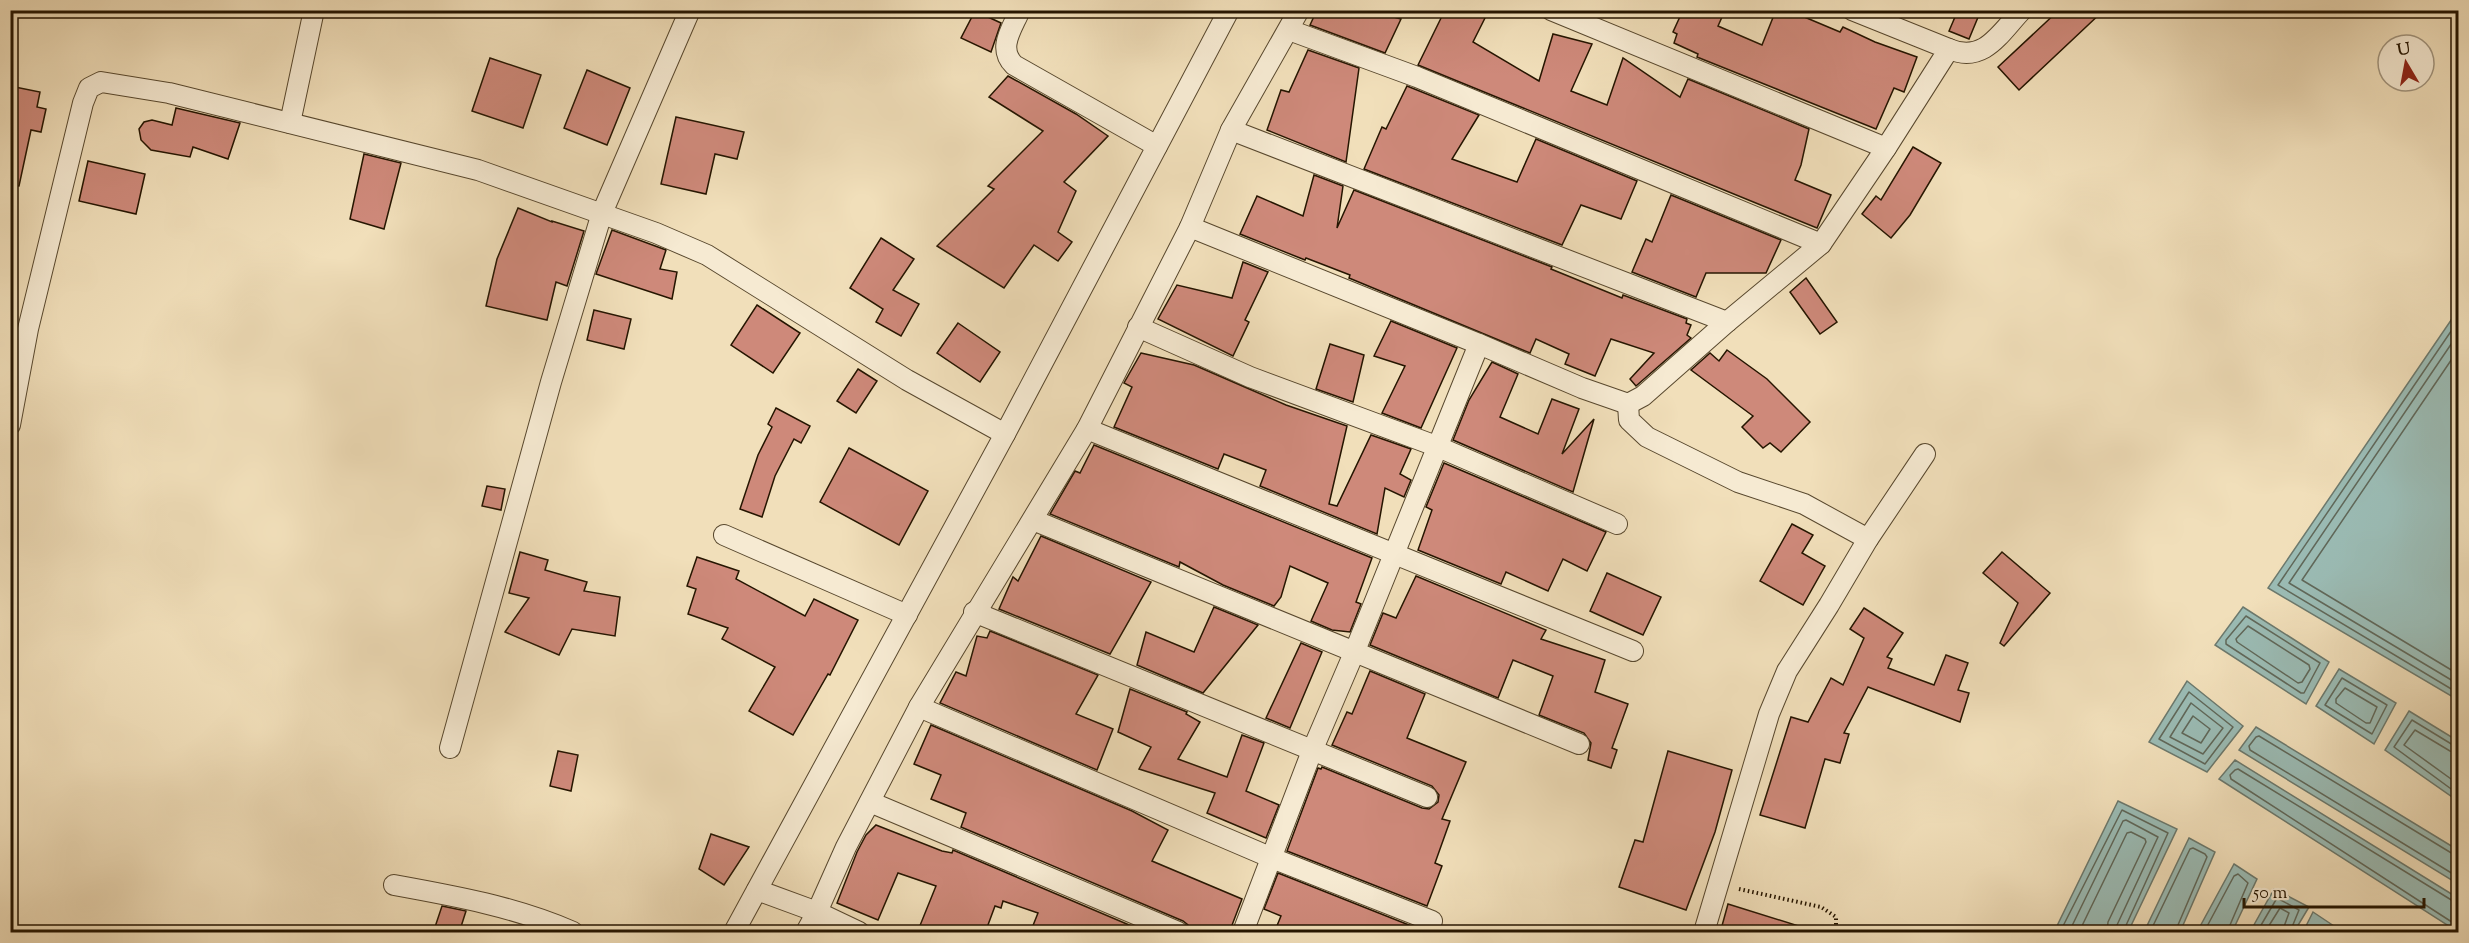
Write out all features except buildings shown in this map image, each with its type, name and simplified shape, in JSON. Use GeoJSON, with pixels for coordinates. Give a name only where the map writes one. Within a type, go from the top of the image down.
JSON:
{"type":"FeatureCollection","features":[{"type":"Feature","properties":{"kind":"street"},"geometry":{"type":"LineString","coordinates":[[290,123],[314,10]]}},
{"type":"Feature","properties":{"kind":"street"},"geometry":{"type":"LineString","coordinates":[[450,748],[551,382],[602,213],[690,10]]}},
{"type":"Feature","properties":{"kind":"street"},"geometry":{"type":"LineString","coordinates":[[1020,10],[1005,45],[1006,55],[1014,65],[1157,146]]}},
{"type":"Feature","properties":{"kind":"street"},"geometry":{"type":"LineString","coordinates":[[734,933],[763,892],[1229,10]]}},
{"type":"Feature","properties":{"kind":"street"},"geometry":{"type":"LineString","coordinates":[[806,933],[818,912],[846,847],[919,707],[974,612],[1033,520],[1087,429],[1190,227],[1232,130],[1299,10]]}},
{"type":"Feature","properties":{"kind":"street"},"geometry":{"type":"LineString","coordinates":[[1551,10],[1886,148]]}},
{"type":"Feature","properties":{"kind":"street"},"geometry":{"type":"LineString","coordinates":[[1852,10],[1966,54],[1981,51],[2022,10]]}},
{"type":"Feature","properties":{"kind":"street"},"geometry":{"type":"LineString","coordinates":[[1288,30],[1417,77],[1821,244]]}},
{"type":"Feature","properties":{"kind":"street"},"geometry":{"type":"LineString","coordinates":[[1190,227],[1582,388],[1628,404],[1643,396],[1726,322],[1821,244],[1949,49]]}},
{"type":"Feature","properties":{"kind":"street"},"geometry":{"type":"LineString","coordinates":[[10,425],[38,284],[88,88],[101,82],[169,93],[478,170],[602,213],[706,255],[907,380],[1005,434]]}},
{"type":"Feature","properties":{"kind":"street"},"geometry":{"type":"LineString","coordinates":[[1232,130],[1726,322]]}},
{"type":"Feature","properties":{"kind":"street"},"geometry":{"type":"LineString","coordinates":[[1138,327],[1250,377],[1436,446],[1617,525]]}},
{"type":"Feature","properties":{"kind":"street"},"geometry":{"type":"LineString","coordinates":[[1243,933],[1312,751],[1479,344]]}},
{"type":"Feature","properties":{"kind":"street"},"geometry":{"type":"LineString","coordinates":[[1628,404],[1629,420],[1647,437],[1738,482],[1804,504],[1868,539]]}},
{"type":"Feature","properties":{"kind":"street"},"geometry":{"type":"LineString","coordinates":[[1087,429],[1395,552],[1633,651]]}},
{"type":"Feature","properties":{"kind":"street"},"geometry":{"type":"LineString","coordinates":[[1704,933],[1769,714],[1786,671],[1830,605],[1868,539],[1925,454]]}},
{"type":"Feature","properties":{"kind":"street"},"geometry":{"type":"LineString","coordinates":[[1033,520],[1579,744]]}},
{"type":"Feature","properties":{"kind":"street"},"geometry":{"type":"LineString","coordinates":[[724,535],[908,615]]}},
{"type":"Feature","properties":{"kind":"street"},"geometry":{"type":"LineString","coordinates":[[974,612],[1427,797]]}},
{"type":"Feature","properties":{"kind":"street"},"geometry":{"type":"LineString","coordinates":[[919,707],[1272,858],[1432,921]]}},
{"type":"Feature","properties":{"kind":"street"},"geometry":{"type":"LineString","coordinates":[[870,802],[1178,933]]}},
{"type":"Feature","properties":{"kind":"street"},"geometry":{"type":"LineString","coordinates":[[394,885],[446,894],[540,918],[573,933]]}},
{"type":"Feature","properties":{"kind":"street"},"geometry":{"type":"LineString","coordinates":[[763,892],[797,903],[859,933]]}},
{"type":"Feature","properties":{"kind":"path"},"geometry":{"type":"LineString","coordinates":[[1718,884],[1821,907],[1836,917],[1836,933]]}},
{"type":"Feature","properties":{"kind":"water"},"geometry":{"type":"Polygon","coordinates":[[[2458,310],[2458,700],[2268,588],[2458,310]]]}},
{"type":"Feature","properties":{"kind":"water"},"geometry":{"type":"Polygon","coordinates":[[[2243,607],[2329,662],[2306,704],[2215,645],[2243,607]]]}},
{"type":"Feature","properties":{"kind":"water"},"geometry":{"type":"Polygon","coordinates":[[[2339,669],[2396,703],[2374,744],[2316,706],[2339,669]]]}},
{"type":"Feature","properties":{"kind":"water"},"geometry":{"type":"Polygon","coordinates":[[[2187,681],[2243,726],[2207,772],[2149,742],[2187,681]]]}},
{"type":"Feature","properties":{"kind":"water"},"geometry":{"type":"Polygon","coordinates":[[[2409,711],[2458,741],[2458,801],[2385,750],[2409,711]]]}},
{"type":"Feature","properties":{"kind":"water"},"geometry":{"type":"Polygon","coordinates":[[[2256,727],[2458,850],[2458,884],[2239,750],[2256,727]]]}},
{"type":"Feature","properties":{"kind":"water"},"geometry":{"type":"Polygon","coordinates":[[[2235,760],[2458,898],[2458,932],[2219,779],[2235,760]]]}},
{"type":"Feature","properties":{"kind":"water"},"geometry":{"type":"Polygon","coordinates":[[[2118,801],[2177,829],[2128,932],[2054,932],[2118,801]]]}},
{"type":"Feature","properties":{"kind":"water"},"geometry":{"type":"Polygon","coordinates":[[[2189,838],[2215,852],[2180,932],[2144,932],[2189,838]]]}},
{"type":"Feature","properties":{"kind":"water"},"geometry":{"type":"Polygon","coordinates":[[[2234,864],[2257,879],[2232,932],[2197,932],[2234,864]]]}},
{"type":"Feature","properties":{"kind":"water"},"geometry":{"type":"Polygon","coordinates":[[[2274,889],[2309,907],[2294,932],[2250,932],[2274,889]]]}},
{"type":"Feature","properties":{"kind":"water"},"geometry":{"type":"Polygon","coordinates":[[[2313,912],[2340,930],[2338,932],[2303,932],[2313,912]]]}}]}
